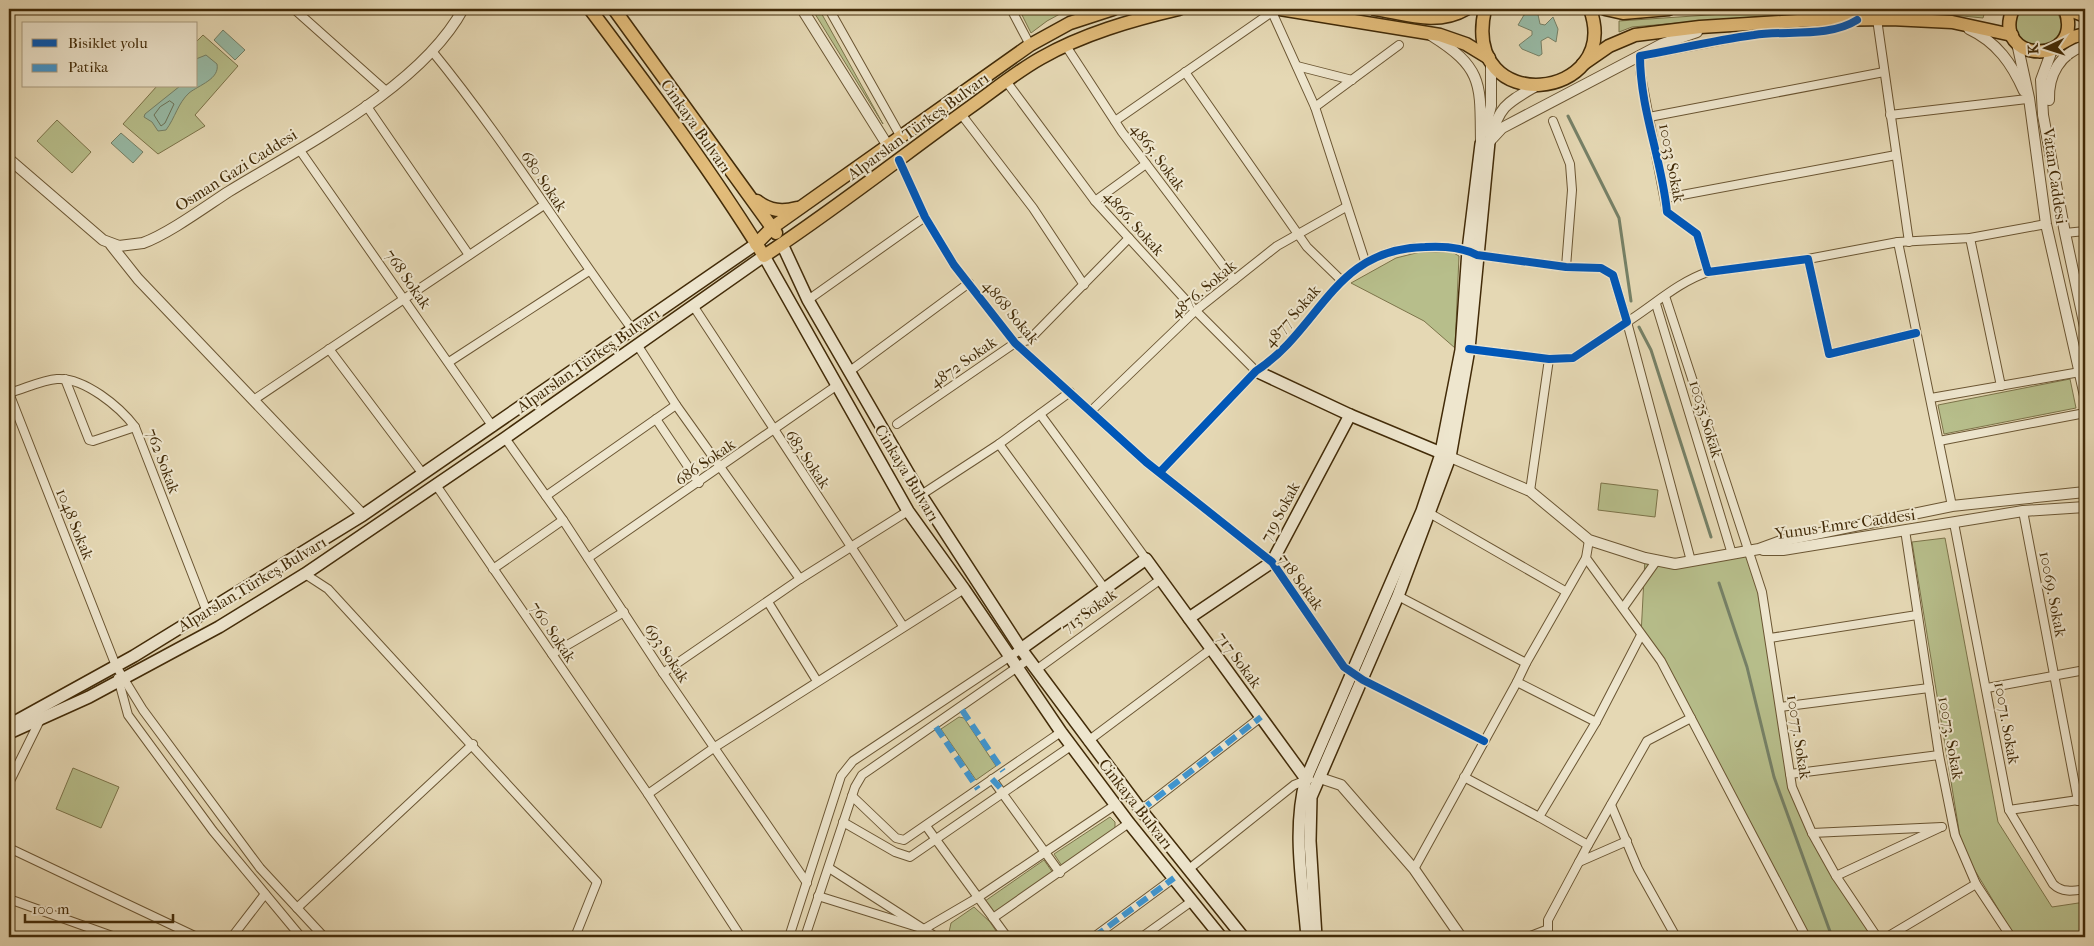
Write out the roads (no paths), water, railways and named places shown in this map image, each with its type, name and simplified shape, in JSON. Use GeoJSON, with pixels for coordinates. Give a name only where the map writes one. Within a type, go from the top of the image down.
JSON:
{"type":"FeatureCollection","features":[{"type":"Feature","properties":{"kind":"main road","name":"Cinkaya Bulvarı"},"geometry":{"type":"LineString","coordinates":[[590,9],[689,144],[764,256],[908,511],[964,589],[1061,732],[1129,824],[1221,937]]}},
{"type":"Feature","properties":{"kind":"main road","name":"Cinkaya Bulvarı"},"geometry":{"type":"LineString","coordinates":[[614,9],[773,227],[808,300],[921,495],[1021,649],[1141,810],[1243,937]]}},
{"type":"Feature","properties":{"kind":"main road","name":"Alparslan Türkeş Bulvarı"},"geometry":{"type":"LineString","coordinates":[[10,724],[116,666],[363,515],[756,244],[773,227],[1030,45],[1070,23],[1113,9]]}},
{"type":"Feature","properties":{"kind":"main road","name":"Alparslan Türkeş Bulvarı"},"geometry":{"type":"LineString","coordinates":[[10,724],[40,720],[89,697],[218,627],[305,574],[694,307],[1041,58],[1120,25],[1179,9]]}},
{"type":"Feature","properties":{"kind":"main road"},"geometry":{"type":"LineString","coordinates":[[1375,9],[1434,18],[1454,15],[1466,9]]}},
{"type":"Feature","properties":{"kind":"main road"},"geometry":{"type":"LineString","coordinates":[[1396,12],[1420,9]]}},
{"type":"Feature","properties":{"kind":"main road"},"geometry":{"type":"LineString","coordinates":[[1485,9],[1481,26],[1483,45],[1490,60]]}},
{"type":"Feature","properties":{"kind":"main road"},"geometry":{"type":"LineString","coordinates":[[1583,64],[1591,47],[1594,29],[1590,9]]}},
{"type":"Feature","properties":{"kind":"main road"},"geometry":{"type":"LineString","coordinates":[[1605,9],[1623,13],[1664,9]]}},
{"type":"Feature","properties":{"kind":"main road"},"geometry":{"type":"LineString","coordinates":[[2013,9],[2009,26],[2015,39]]}},
{"type":"Feature","properties":{"kind":"main road"},"geometry":{"type":"LineString","coordinates":[[2056,47],[2069,28],[2066,9],[2085,16]]}},
{"type":"Feature","properties":{"kind":"main road"},"geometry":{"type":"LineString","coordinates":[[1275,10],[1453,38],[1490,60],[1503,74],[1511,79],[1519,83],[1536,86],[1554,84],[1570,76],[1583,64],[1609,46],[1635,35],[1722,26],[1877,19],[1952,22],[2015,39],[2034,52],[2056,47],[2073,37],[2085,34]]}},
{"type":"Feature","properties":{"kind":"main road"},"geometry":{"type":"LineString","coordinates":[[1316,937],[1309,818],[1311,797],[1320,778],[1422,511],[1446,455],[1461,350],[1485,143]]}},
{"type":"Feature","properties":{"kind":"main road"},"geometry":{"type":"LineString","coordinates":[[749,194],[770,209],[784,210],[804,205]]}},
{"type":"Feature","properties":{"kind":"main road"},"geometry":{"type":"LineString","coordinates":[[1307,937],[1300,837],[1300,808],[1306,780],[1398,596],[1431,514],[1469,349],[1472,253]]}},
{"type":"Feature","properties":{"kind":"main road"},"geometry":{"type":"LineString","coordinates":[[1256,371],[1350,415],[1446,455]]}},
{"type":"Feature","properties":{"kind":"main road","name":"719 Sokak"},"geometry":{"type":"LineString","coordinates":[[1189,618],[1272,562],[1350,415]]}},
{"type":"Feature","properties":{"kind":"main road","name":"717 Sokak"},"geometry":{"type":"LineString","coordinates":[[1146,559],[1306,780]]}},
{"type":"Feature","properties":{"kind":"main road","name":"713 Sokak"},"geometry":{"type":"LineString","coordinates":[[1021,649],[1146,559]]}},
{"type":"Feature","properties":{"kind":"street"},"geometry":{"type":"LineString","coordinates":[[294,9],[386,91]]}},
{"type":"Feature","properties":{"kind":"street","name":"Osman Gazi Caddesi"},"geometry":{"type":"LineString","coordinates":[[111,245],[128,245],[149,241],[299,149],[366,105],[386,91],[432,50],[464,9]]}},
{"type":"Feature","properties":{"kind":"street"},"geometry":{"type":"LineString","coordinates":[[802,9],[888,146]]}},
{"type":"Feature","properties":{"kind":"street"},"geometry":{"type":"LineString","coordinates":[[829,9],[901,137]]}},
{"type":"Feature","properties":{"kind":"street"},"geometry":{"type":"LineString","coordinates":[[1011,9],[1030,45]]}},
{"type":"Feature","properties":{"kind":"street"},"geometry":{"type":"LineString","coordinates":[[1115,121],[1275,10],[1315,107],[1365,261]]}},
{"type":"Feature","properties":{"kind":"street"},"geometry":{"type":"LineString","coordinates":[[1877,19],[1909,242]]}},
{"type":"Feature","properties":{"kind":"street"},"geometry":{"type":"LineString","coordinates":[[1640,56],[1755,34],[1830,29],[1850,24],[1857,20]]}},
{"type":"Feature","properties":{"kind":"street","name":"Vatan Caddesi"},"geometry":{"type":"LineString","coordinates":[[1952,22],[1978,33],[1997,47],[2016,74],[2029,103]]}},
{"type":"Feature","properties":{"kind":"street"},"geometry":{"type":"LineString","coordinates":[[1755,34],[1774,23]]}},
{"type":"Feature","properties":{"kind":"street"},"geometry":{"type":"LineString","coordinates":[[1485,143],[1502,128],[1673,39],[1722,26]]}},
{"type":"Feature","properties":{"kind":"street"},"geometry":{"type":"LineString","coordinates":[[1426,33],[1462,57],[1474,75],[1480,93],[1485,143]]}},
{"type":"Feature","properties":{"kind":"street","name":"Vatan Caddesi"},"geometry":{"type":"LineString","coordinates":[[2015,39],[2029,103],[2046,224],[2085,396]]}},
{"type":"Feature","properties":{"kind":"street"},"geometry":{"type":"LineString","coordinates":[[1315,107],[1399,45]]}},
{"type":"Feature","properties":{"kind":"street","name":"4865. Sokak"},"geometry":{"type":"LineString","coordinates":[[1066,46],[1115,121],[1234,280]]}},
{"type":"Feature","properties":{"kind":"street","name":"Vatan Caddesi"},"geometry":{"type":"LineString","coordinates":[[2050,156],[2048,87],[2051,77],[2064,58],[2085,46]]}},
{"type":"Feature","properties":{"kind":"street","name":"Vatan Caddesi"},"geometry":{"type":"LineString","coordinates":[[2056,47],[2042,80],[2043,115],[2085,327]]}},
{"type":"Feature","properties":{"kind":"street","name":"680 Sokak"},"geometry":{"type":"LineString","coordinates":[[432,50],[469,97],[589,271],[632,329]]}},
{"type":"Feature","properties":{"kind":"street","name":"10033 Sokak"},"geometry":{"type":"LineString","coordinates":[[1640,56],[1640,71],[1666,198],[1667,212],[1697,234],[1708,272]]}},
{"type":"Feature","properties":{"kind":"street"},"geometry":{"type":"LineString","coordinates":[[1485,143],[1491,106],[1490,60]]}},
{"type":"Feature","properties":{"kind":"street"},"geometry":{"type":"LineString","coordinates":[[1297,66],[1352,80]]}},
{"type":"Feature","properties":{"kind":"street"},"geometry":{"type":"LineString","coordinates":[[1185,72],[1307,248],[1341,280]]}},
{"type":"Feature","properties":{"kind":"street"},"geometry":{"type":"LineString","coordinates":[[1648,117],[1884,72]]}},
{"type":"Feature","properties":{"kind":"street","name":"4866. Sokak"},"geometry":{"type":"LineString","coordinates":[[1006,82],[1095,201],[1195,311],[1256,371]]}},
{"type":"Feature","properties":{"kind":"street"},"geometry":{"type":"LineString","coordinates":[[1485,143],[1497,116],[1504,107],[1536,86]]}},
{"type":"Feature","properties":{"kind":"street"},"geometry":{"type":"LineString","coordinates":[[1890,115],[2029,103]]}},
{"type":"Feature","properties":{"kind":"street"},"geometry":{"type":"LineString","coordinates":[[366,105],[469,255]]}},
{"type":"Feature","properties":{"kind":"street"},"geometry":{"type":"LineString","coordinates":[[961,114],[1033,208],[1084,285]]}},
{"type":"Feature","properties":{"kind":"street"},"geometry":{"type":"LineString","coordinates":[[1553,121],[1570,164],[1572,190],[1566,266]]}},
{"type":"Feature","properties":{"kind":"street","name":"768 Sokak"},"geometry":{"type":"LineString","coordinates":[[299,149],[405,298],[493,427]]}},
{"type":"Feature","properties":{"kind":"street"},"geometry":{"type":"LineString","coordinates":[[1666,198],[1896,155]]}},
{"type":"Feature","properties":{"kind":"street"},"geometry":{"type":"LineString","coordinates":[[9,159],[111,245],[138,279],[255,399],[363,515]]}},
{"type":"Feature","properties":{"kind":"street","name":"4868 Sokak"},"geometry":{"type":"LineString","coordinates":[[899,160],[925,217],[954,265],[1015,342],[1160,472]]}},
{"type":"Feature","properties":{"kind":"street"},"geometry":{"type":"LineString","coordinates":[[1095,201],[1146,164]]}},
{"type":"Feature","properties":{"kind":"street"},"geometry":{"type":"LineString","coordinates":[[255,399],[544,205]]}},
{"type":"Feature","properties":{"kind":"street","name":"4876. Sokak"},"geometry":{"type":"LineString","coordinates":[[1092,411],[1195,311],[1277,246],[1346,207]]}},
{"type":"Feature","properties":{"kind":"street"},"geometry":{"type":"LineString","coordinates":[[808,300],[925,217]]}},
{"type":"Feature","properties":{"kind":"street"},"geometry":{"type":"LineString","coordinates":[[1469,349],[1549,360],[1572,358],[1656,304],[1688,279],[1708,272],[1808,259],[1898,242],[1970,238],[2046,224]]}},
{"type":"Feature","properties":{"kind":"street"},"geometry":{"type":"LineString","coordinates":[[2065,233],[2085,231]]}},
{"type":"Feature","properties":{"kind":"street","name":"4872 Sokak"},"geometry":{"type":"LineString","coordinates":[[897,424],[1015,342],[1029,340],[1128,238]]}},
{"type":"Feature","properties":{"kind":"street"},"geometry":{"type":"LineString","coordinates":[[1970,238],[2001,386]]}},
{"type":"Feature","properties":{"kind":"street"},"geometry":{"type":"LineString","coordinates":[[1898,242],[1952,506]]}},
{"type":"Feature","properties":{"kind":"street","name":"4877 Sokak"},"geometry":{"type":"LineString","coordinates":[[1160,472],[1256,371],[1270,361],[1323,304],[1341,280],[1365,261],[1403,247],[1436,246],[1566,266],[1601,268],[1613,275],[1691,561]]}},
{"type":"Feature","properties":{"kind":"street"},"geometry":{"type":"LineString","coordinates":[[1808,259],[1829,354],[1916,333]]}},
{"type":"Feature","properties":{"kind":"street"},"geometry":{"type":"LineString","coordinates":[[449,362],[589,271]]}},
{"type":"Feature","properties":{"kind":"street"},"geometry":{"type":"LineString","coordinates":[[850,371],[969,283]]}},
{"type":"Feature","properties":{"kind":"street","name":"10035 Sokak"},"geometry":{"type":"LineString","coordinates":[[1665,296],[1754,550]]}},
{"type":"Feature","properties":{"kind":"street","name":"10035 Sokak"},"geometry":{"type":"LineString","coordinates":[[1656,304],[1732,554]]}},
{"type":"Feature","properties":{"kind":"street","name":"683 Sokak"},"geometry":{"type":"LineString","coordinates":[[694,307],[903,626]]}},
{"type":"Feature","properties":{"kind":"street"},"geometry":{"type":"LineString","coordinates":[[638,346],[676,405],[800,580]]}},
{"type":"Feature","properties":{"kind":"street"},"geometry":{"type":"LineString","coordinates":[[329,349],[422,474]]}},
{"type":"Feature","properties":{"kind":"street"},"geometry":{"type":"LineString","coordinates":[[1530,491],[1549,360]]}},
{"type":"Feature","properties":{"kind":"street"},"geometry":{"type":"LineString","coordinates":[[1931,398],[2080,372]]}},
{"type":"Feature","properties":{"kind":"street"},"geometry":{"type":"LineString","coordinates":[[9,393],[56,379],[65,379],[89,440],[93,441],[135,426]]}},
{"type":"Feature","properties":{"kind":"street","name":"762 Sokak"},"geometry":{"type":"LineString","coordinates":[[65,379],[80,384],[104,397],[127,416],[135,426],[207,612]]}},
{"type":"Feature","properties":{"kind":"street","name":"686 Sokak"},"geometry":{"type":"LineString","coordinates":[[588,558],[721,468],[836,386]]}},
{"type":"Feature","properties":{"kind":"street"},"geometry":{"type":"LineString","coordinates":[[921,495],[999,444],[1070,392]]}},
{"type":"Feature","properties":{"kind":"street","name":"1048 Sokak"},"geometry":{"type":"LineString","coordinates":[[9,393],[121,678],[128,715],[213,831],[301,937]]}},
{"type":"Feature","properties":{"kind":"street"},"geometry":{"type":"LineString","coordinates":[[546,496],[676,405]]}},
{"type":"Feature","properties":{"kind":"street"},"geometry":{"type":"LineString","coordinates":[[1939,441],[2085,413]]}},
{"type":"Feature","properties":{"kind":"street"},"geometry":{"type":"LineString","coordinates":[[1040,414],[1146,559]]}},
{"type":"Feature","properties":{"kind":"street"},"geometry":{"type":"LineString","coordinates":[[656,419],[699,483]]}},
{"type":"Feature","properties":{"kind":"street","name":"693 Sokak"},"geometry":{"type":"LineString","coordinates":[[505,438],[563,520],[663,672],[806,882]]}},
{"type":"Feature","properties":{"kind":"street"},"geometry":{"type":"LineString","coordinates":[[999,444],[1105,589]]}},
{"type":"Feature","properties":{"kind":"street"},"geometry":{"type":"LineString","coordinates":[[1446,455],[1530,491],[1589,540],[1675,564],[1754,550]]}},
{"type":"Feature","properties":{"kind":"street","name":"718 Sokak"},"geometry":{"type":"LineString","coordinates":[[1160,472],[1272,562],[1344,667],[1358,677]]}},
{"type":"Feature","properties":{"kind":"street","name":"760 Sokak"},"geometry":{"type":"LineString","coordinates":[[436,485],[648,794],[740,937]]}},
{"type":"Feature","properties":{"kind":"street","name":"Yunus Emre Caddesi"},"geometry":{"type":"LineString","coordinates":[[1754,550],[1780,541],[1952,506],[2085,492]]}},
{"type":"Feature","properties":{"kind":"street","name":"Yunus Emre Caddesi"},"geometry":{"type":"LineString","coordinates":[[1754,550],[1782,550],[2023,511],[2085,507]]}},
{"type":"Feature","properties":{"kind":"street"},"geometry":{"type":"LineString","coordinates":[[663,672],[800,580],[908,511]]}},
{"type":"Feature","properties":{"kind":"street","name":"10069. Sokak"},"geometry":{"type":"LineString","coordinates":[[2023,511],[2082,800]]}},
{"type":"Feature","properties":{"kind":"street"},"geometry":{"type":"LineString","coordinates":[[1431,514],[1565,591]]}},
{"type":"Feature","properties":{"kind":"street"},"geometry":{"type":"LineString","coordinates":[[493,569],[563,520]]}},
{"type":"Feature","properties":{"kind":"street","name":"10071. Sokak"},"geometry":{"type":"LineString","coordinates":[[1954,523],[2009,810],[2053,884],[2058,889],[2071,891],[2085,889]]}},
{"type":"Feature","properties":{"kind":"street","name":"10073. Sokak"},"geometry":{"type":"LineString","coordinates":[[1905,530],[1917,615],[1955,835],[1976,884],[2011,937]]}},
{"type":"Feature","properties":{"kind":"street"},"geometry":{"type":"LineString","coordinates":[[1414,869],[1565,591],[1586,558],[1589,540]]}},
{"type":"Feature","properties":{"kind":"street","name":"10077. Sokak"},"geometry":{"type":"LineString","coordinates":[[1754,550],[1770,638],[1792,787],[1812,833],[1836,876],[1877,937]]}},
{"type":"Feature","properties":{"kind":"street"},"geometry":{"type":"LineString","coordinates":[[1586,558],[1661,661],[1806,937]]}},
{"type":"Feature","properties":{"kind":"street"},"geometry":{"type":"LineString","coordinates":[[1623,608],[1657,560]]}},
{"type":"Feature","properties":{"kind":"street"},"geometry":{"type":"LineString","coordinates":[[305,574],[328,589],[597,882],[575,937]]}},
{"type":"Feature","properties":{"kind":"street","name":"713 Sokak"},"geometry":{"type":"LineString","coordinates":[[1036,670],[1161,579]]}},
{"type":"Feature","properties":{"kind":"street"},"geometry":{"type":"LineString","coordinates":[[648,794],[715,747],[964,589]]}},
{"type":"Feature","properties":{"kind":"street"},"geometry":{"type":"LineString","coordinates":[[1398,596],[1526,663]]}},
{"type":"Feature","properties":{"kind":"street"},"geometry":{"type":"LineString","coordinates":[[768,602],[817,681]]}},
{"type":"Feature","properties":{"kind":"street"},"geometry":{"type":"LineString","coordinates":[[552,654],[624,612]]}},
{"type":"Feature","properties":{"kind":"street"},"geometry":{"type":"LineString","coordinates":[[1770,638],[1917,615]]}},
{"type":"Feature","properties":{"kind":"street"},"geometry":{"type":"LineString","coordinates":[[1539,817],[1596,722],[1641,635]]}},
{"type":"Feature","properties":{"kind":"street"},"geometry":{"type":"LineString","coordinates":[[1088,741],[1211,648]]}},
{"type":"Feature","properties":{"kind":"street"},"geometry":{"type":"LineString","coordinates":[[789,937],[846,767],[852,760],[1021,649]]}},
{"type":"Feature","properties":{"kind":"street"},"geometry":{"type":"LineString","coordinates":[[805,937],[858,780],[870,768],[1029,659]]}},
{"type":"Feature","properties":{"kind":"street"},"geometry":{"type":"LineString","coordinates":[[1987,688],[2085,670]]}},
{"type":"Feature","properties":{"kind":"street"},"geometry":{"type":"LineString","coordinates":[[1358,677],[1484,742]]}},
{"type":"Feature","properties":{"kind":"street"},"geometry":{"type":"LineString","coordinates":[[121,678],[260,868],[324,937]]}},
{"type":"Feature","properties":{"kind":"street"},"geometry":{"type":"LineString","coordinates":[[1516,682],[1596,722]]}},
{"type":"Feature","properties":{"kind":"street"},"geometry":{"type":"LineString","coordinates":[[1780,707],[1929,688]]}},
{"type":"Feature","properties":{"kind":"street"},"geometry":{"type":"LineString","coordinates":[[1141,810],[1261,717]]}},
{"type":"Feature","properties":{"kind":"street"},"geometry":{"type":"LineString","coordinates":[[1528,937],[1547,934],[1548,920],[1588,844],[1647,741],[1690,718]]}},
{"type":"Feature","properties":{"kind":"street"},"geometry":{"type":"LineString","coordinates":[[9,783],[40,720]]}},
{"type":"Feature","properties":{"kind":"street"},"geometry":{"type":"LineString","coordinates":[[852,796],[901,840],[926,826],[1061,732]]}},
{"type":"Feature","properties":{"kind":"street"},"geometry":{"type":"LineString","coordinates":[[297,908],[472,744]]}},
{"type":"Feature","properties":{"kind":"street"},"geometry":{"type":"LineString","coordinates":[[843,822],[906,857],[936,840],[1072,746]]}},
{"type":"Feature","properties":{"kind":"street"},"geometry":{"type":"LineString","coordinates":[[1790,774],[1940,755]]}},
{"type":"Feature","properties":{"kind":"street"},"geometry":{"type":"LineString","coordinates":[[1464,777],[1588,844]]}},
{"type":"Feature","properties":{"kind":"street"},"geometry":{"type":"LineString","coordinates":[[1189,868],[1288,790],[1306,780],[1320,778],[1341,785],[1414,869],[1461,937]]}},
{"type":"Feature","properties":{"kind":"street"},"geometry":{"type":"LineString","coordinates":[[992,779],[1004,792],[1060,873]]}},
{"type":"Feature","properties":{"kind":"street"},"geometry":{"type":"LineString","coordinates":[[2009,810],[2082,800]]}},
{"type":"Feature","properties":{"kind":"street"},"geometry":{"type":"LineString","coordinates":[[818,896],[924,929],[977,898],[1115,805]]}},
{"type":"Feature","properties":{"kind":"street"},"geometry":{"type":"LineString","coordinates":[[1611,805],[1638,869],[1676,937]]}},
{"type":"Feature","properties":{"kind":"street"},"geometry":{"type":"LineString","coordinates":[[1836,876],[1953,823]]}},
{"type":"Feature","properties":{"kind":"street"},"geometry":{"type":"LineString","coordinates":[[993,918],[1129,824]]}},
{"type":"Feature","properties":{"kind":"street"},"geometry":{"type":"LineString","coordinates":[[926,826],[1006,937]]}},
{"type":"Feature","properties":{"kind":"street"},"geometry":{"type":"LineString","coordinates":[[1812,833],[1942,827]]}},
{"type":"Feature","properties":{"kind":"street"},"geometry":{"type":"LineString","coordinates":[[1579,862],[1627,841]]}},
{"type":"Feature","properties":{"kind":"street"},"geometry":{"type":"LineString","coordinates":[[9,848],[197,937]]}},
{"type":"Feature","properties":{"kind":"street"},"geometry":{"type":"LineString","coordinates":[[829,868],[936,937]]}},
{"type":"Feature","properties":{"kind":"street"},"geometry":{"type":"LineString","coordinates":[[1094,937],[1174,878]]}},
{"type":"Feature","properties":{"kind":"street"},"geometry":{"type":"LineString","coordinates":[[1887,937],[1976,884]]}},
{"type":"Feature","properties":{"kind":"street"},"geometry":{"type":"LineString","coordinates":[[232,937],[265,894]]}},
{"type":"Feature","properties":{"kind":"street"},"geometry":{"type":"LineString","coordinates":[[9,899],[115,937]]}},
{"type":"Feature","properties":{"kind":"street"},"geometry":{"type":"LineString","coordinates":[[1142,937],[1192,901]]}},
{"type":"Feature","properties":{"kind":"water"},"geometry":{"type":"Polygon","coordinates":[[[1537,10],[1540,24],[1545,25],[1553,17],[1558,29],[1556,42],[1548,37],[1541,41],[1542,54],[1539,56],[1522,49],[1519,45],[1532,35],[1532,31],[1518,25],[1524,15],[1537,10]]]}},
{"type":"Feature","properties":{"kind":"water"},"geometry":{"type":"Polygon","coordinates":[[[223,30],[245,50],[235,60],[214,40],[223,30]]]}},
{"type":"Feature","properties":{"kind":"water"},"geometry":{"type":"Polygon","coordinates":[[[206,55],[217,64],[217,69],[212,78],[198,87],[198,58],[206,55]]]}},
{"type":"Feature","properties":{"kind":"water"},"geometry":{"type":"Polygon","coordinates":[[[178,88],[197,88],[182,101],[166,130],[158,131],[152,122],[144,117],[145,114],[178,88]]]}},
{"type":"Feature","properties":{"kind":"water"},"geometry":{"type":"Polygon","coordinates":[[[121,133],[143,152],[133,163],[111,143],[121,133]]]}},
{"type":"Feature","properties":{"kind":"waterway"},"geometry":{"type":"LineString","coordinates":[[1568,116],[1619,218],[1631,301]]}},
{"type":"Feature","properties":{"kind":"waterway"},"geometry":{"type":"LineString","coordinates":[[1639,327],[1651,350],[1711,537]]}},
{"type":"Feature","properties":{"kind":"waterway"},"geometry":{"type":"LineString","coordinates":[[1719,583],[1747,667],[1774,777],[1832,937]]}}]}
